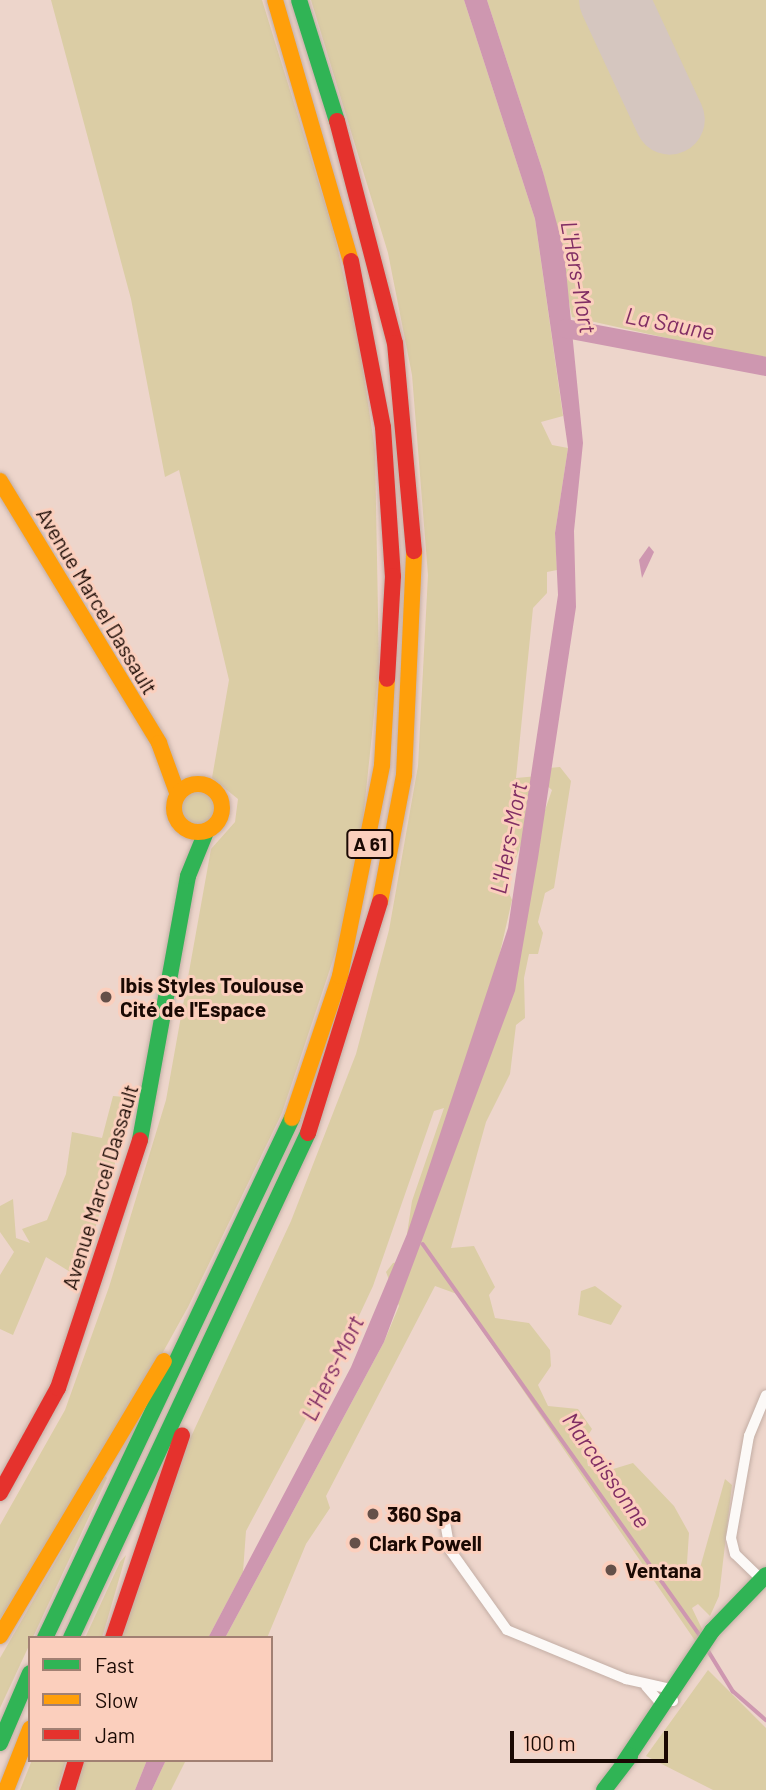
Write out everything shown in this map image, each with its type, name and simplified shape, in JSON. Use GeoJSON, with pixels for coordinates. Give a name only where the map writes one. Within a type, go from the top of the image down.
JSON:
{"type":"FeatureCollection","features":[{"type":"Feature","properties":{"kind":"main road","name":"A 61"},"geometry":{"type":"LineString","coordinates":[[46,1636],[292,1119],[340,976],[374,818],[390,676],[390,517],[371,347],[344,227],[275,0]]}},
{"type":"Feature","properties":{"kind":"main road","name":"A 61"},"geometry":{"type":"LineString","coordinates":[[72,1636],[246,1278],[305,1145],[358,994],[396,827],[414,673],[413,503],[395,343],[356,182],[299,0]]}},
{"type":"Feature","properties":{"kind":"main road","name":"Avenue Marcel Dassault"},"geometry":{"type":"LineString","coordinates":[[0,481],[159,743],[178,795],[175,817],[186,830],[188,876]]}},
{"type":"Feature","properties":{"kind":"main road","name":"Avenue Marcel Dassault"},"geometry":{"type":"LineString","coordinates":[[0,1493],[54,1399],[140,1140],[188,876],[205,832],[218,822],[223,807],[212,788],[197,784],[159,743]]}},
{"type":"Feature","properties":{"kind":"main road"},"geometry":{"type":"LineString","coordinates":[[178,795],[197,784]]}},
{"type":"Feature","properties":{"kind":"main road"},"geometry":{"type":"LineString","coordinates":[[186,830],[205,832]]}},
{"type":"Feature","properties":{"kind":"main road"},"geometry":{"type":"LineString","coordinates":[[114,1636],[155,1502],[246,1278]]}},
{"type":"Feature","properties":{"kind":"main road"},"geometry":{"type":"LineString","coordinates":[[0,1636],[179,1335],[192,1331]]}},
{"type":"Feature","properties":{"kind":"main road"},"geometry":{"type":"LineString","coordinates":[[604,1790],[715,1633],[764,1577]]}},
{"type":"Feature","properties":{"kind":"main road"},"geometry":{"type":"LineString","coordinates":[[0,1743],[28,1678]]}},
{"type":"Feature","properties":{"kind":"main road"},"geometry":{"type":"LineString","coordinates":[[6,1790],[28,1734]]}},
{"type":"Feature","properties":{"kind":"main road"},"geometry":{"type":"LineString","coordinates":[[67,1790],[75,1762]]}},
{"type":"Feature","properties":{"kind":"street"},"geometry":{"type":"LineString","coordinates":[[764,1577],[735,1554],[731,1538],[749,1436],[766,1395]]}},
{"type":"Feature","properties":{"kind":"street"},"geometry":{"type":"LineString","coordinates":[[444,1522],[450,1550],[507,1630],[646,1686],[668,1698]]}},
{"type":"Feature","properties":{"kind":"shaded area"},"geometry":{"type":"Polygon","coordinates":[[[51,0],[262,0],[333,229],[359,343],[375,450],[379,667],[361,839],[338,945],[282,1113],[188,1307],[107,1453],[0,1619],[0,1525],[65,1410],[109,1287],[166,1100],[211,849],[235,822],[238,799],[212,778],[229,680],[179,470],[165,477],[131,299],[51,0]]]}},
{"type":"Feature","properties":{"kind":"shaded area"},"geometry":{"type":"Polygon","coordinates":[[[311,0],[464,0],[535,219],[563,416],[541,422],[552,445],[568,448],[555,533],[557,570],[547,572],[547,593],[533,608],[516,778],[538,776],[543,816],[552,790],[546,785],[549,768],[560,767],[571,781],[554,888],[545,893],[538,922],[543,933],[538,954],[529,954],[524,978],[525,1018],[516,1025],[510,1074],[486,1122],[451,1248],[474,1246],[495,1287],[489,1295],[495,1318],[529,1323],[550,1350],[551,1366],[538,1385],[548,1406],[578,1409],[592,1429],[584,1442],[588,1466],[610,1470],[633,1463],[674,1506],[689,1533],[686,1578],[698,1575],[725,1479],[732,1485],[719,1596],[710,1616],[698,1604],[692,1608],[703,1631],[696,1642],[457,1294],[435,1286],[326,1496],[330,1508],[306,1544],[268,1636],[226,1636],[384,1342],[399,1306],[386,1272],[393,1263],[415,1259],[407,1234],[412,1201],[444,1108],[434,1111],[373,1286],[343,1350],[246,1531],[243,1572],[209,1636],[122,1636],[170,1482],[291,1221],[356,1054],[389,930],[418,766],[428,575],[412,375],[388,253],[311,0]],[[521,844],[506,887],[512,900],[499,957],[502,1012],[521,844]]]}},
{"type":"Feature","properties":{"kind":"shaded area"},"geometry":{"type":"Polygon","coordinates":[[[464,0],[487,0],[543,172],[564,250],[583,443],[574,531],[576,607],[538,858],[515,991],[384,1342],[226,1636],[209,1636],[351,1367],[407,1234],[508,928],[558,595],[555,533],[568,448],[535,219],[464,0]]]}},
{"type":"Feature","properties":{"kind":"shaded area"},"geometry":{"type":"Polygon","coordinates":[[[487,0],[766,0],[766,360],[572,317],[543,172],[487,0]]]}},
{"type":"Feature","properties":{"kind":"shaded area"},"geometry":{"type":"Polygon","coordinates":[[[649,546],[654,552],[642,578],[639,560],[649,546]]]}},
{"type":"Feature","properties":{"kind":"shaded area"},"geometry":{"type":"Polygon","coordinates":[[[200,788],[214,794],[220,808],[214,822],[200,828],[186,822],[180,808],[186,794],[200,788]]]}},
{"type":"Feature","properties":{"kind":"shaded area"},"geometry":{"type":"Polygon","coordinates":[[[113,1096],[135,1098],[80,1278],[46,1257],[13,1335],[0,1329],[0,1275],[14,1252],[0,1232],[0,1206],[13,1199],[16,1238],[30,1243],[22,1229],[47,1220],[66,1174],[72,1132],[102,1138],[113,1096]]]}},
{"type":"Feature","properties":{"kind":"shaded area"},"geometry":{"type":"Polygon","coordinates":[[[595,1286],[622,1306],[611,1325],[578,1315],[581,1291],[595,1286]]]}},
{"type":"Feature","properties":{"kind":"shaded area"},"geometry":{"type":"Polygon","coordinates":[[[105,1476],[107,1478],[33,1636],[28,1636],[28,1648],[0,1708],[0,1658],[105,1476]]]}},
{"type":"Feature","properties":{"kind":"shaded area"},"geometry":{"type":"Polygon","coordinates":[[[126,1555],[103,1636],[86,1636],[120,1562],[126,1555]]]}},
{"type":"Feature","properties":{"kind":"shaded area"},"geometry":{"type":"Polygon","coordinates":[[[708,1670],[766,1728],[766,1790],[713,1790],[646,1756],[708,1670]]]}},
{"type":"Feature","properties":{"kind":"shaded area"},"geometry":{"type":"Polygon","coordinates":[[[31,1762],[65,1762],[57,1790],[20,1790],[31,1762]]]}},
{"type":"Feature","properties":{"kind":"shaded area"},"geometry":{"type":"Polygon","coordinates":[[[83,1762],[146,1762],[135,1790],[76,1790],[83,1762]]]}},
{"type":"Feature","properties":{"kind":"shaded area"},"geometry":{"type":"Polygon","coordinates":[[[146,1762],[165,1762],[152,1790],[135,1790],[146,1762]]]}},
{"type":"Feature","properties":{"kind":"shaded area"},"geometry":{"type":"Polygon","coordinates":[[[165,1762],[185,1762],[171,1790],[152,1790],[165,1762]]]}},
{"type":"Feature","properties":{"kind":"waterway","name":"La Saune"},"geometry":{"type":"LineString","coordinates":[[565,328],[766,366]]}},
{"type":"Feature","properties":{"kind":"waterway","name":"Marcaissonne"},"geometry":{"type":"LineString","coordinates":[[423,1244],[701,1637]]}},
{"type":"Feature","properties":{"kind":"waterway","name":"Marcaissonne"},"geometry":{"type":"LineString","coordinates":[[706,1647],[733,1691],[766,1720]]}},
{"type":"Feature","properties":{"kind":"runway"},"geometry":{"type":"LineString","coordinates":[[614,0],[670,120]]}},
{"type":"Feature","properties":{"kind":"traffic: fast"},"geometry":{"type":"LineString","coordinates":[[299,0],[337,121]]}},
{"type":"Feature","properties":{"kind":"traffic: fast"},"geometry":{"type":"LineString","coordinates":[[140,1140],[188,876],[206,832]]}},
{"type":"Feature","properties":{"kind":"traffic: fast"},"geometry":{"type":"LineString","coordinates":[[46,1636],[292,1118]]}},
{"type":"Feature","properties":{"kind":"traffic: fast"},"geometry":{"type":"LineString","coordinates":[[72,1636],[308,1133]]}},
{"type":"Feature","properties":{"kind":"traffic: fast"},"geometry":{"type":"LineString","coordinates":[[623,1764],[712,1631],[766,1575]]}},
{"type":"Feature","properties":{"kind":"traffic: fast"},"geometry":{"type":"LineString","coordinates":[[0,1743],[28,1678]]}},
{"type":"Feature","properties":{"kind":"traffic: fast"},"geometry":{"type":"LineString","coordinates":[[604,1790],[630,1756]]}},
{"type":"Feature","properties":{"kind":"traffic: slow"},"geometry":{"type":"LineString","coordinates":[[275,0],[351,261]]}},
{"type":"Feature","properties":{"kind":"traffic: slow"},"geometry":{"type":"LineString","coordinates":[[0,481],[159,743],[178,795]]}},
{"type":"Feature","properties":{"kind":"traffic: slow"},"geometry":{"type":"LineString","coordinates":[[380,902],[404,775],[414,551]]}},
{"type":"Feature","properties":{"kind":"traffic: slow"},"geometry":{"type":"LineString","coordinates":[[292,1118],[340,976],[382,765],[387,679]]}},
{"type":"Feature","properties":{"kind":"traffic: slow"},"geometry":{"type":"LineString","coordinates":[[198,784],[215,791],[222,808],[215,825],[198,832],[181,825],[174,808],[181,791],[198,784]]}},
{"type":"Feature","properties":{"kind":"traffic: slow"},"geometry":{"type":"LineString","coordinates":[[0,1636],[164,1361]]}},
{"type":"Feature","properties":{"kind":"traffic: slow"},"geometry":{"type":"LineString","coordinates":[[6,1790],[28,1734]]}},
{"type":"Feature","properties":{"kind":"traffic: jam"},"geometry":{"type":"LineString","coordinates":[[337,121],[395,343],[414,551]]}},
{"type":"Feature","properties":{"kind":"traffic: jam"},"geometry":{"type":"LineString","coordinates":[[351,261],[383,427],[393,576],[387,679]]}},
{"type":"Feature","properties":{"kind":"traffic: jam"},"geometry":{"type":"LineString","coordinates":[[308,1133],[380,902]]}},
{"type":"Feature","properties":{"kind":"traffic: jam"},"geometry":{"type":"LineString","coordinates":[[0,1493],[58,1388],[140,1140]]}},
{"type":"Feature","properties":{"kind":"traffic: jam"},"geometry":{"type":"LineString","coordinates":[[114,1636],[182,1435]]}},
{"type":"Feature","properties":{"kind":"traffic: jam"},"geometry":{"type":"LineString","coordinates":[[67,1790],[75,1762]]}},
{"type":"Feature","properties":{"kind":"place","name":"Ibis Styles Toulouse Cité de l'Espace"},"geometry":{"type":"Point","coordinates":[106,997]}},
{"type":"Feature","properties":{"kind":"place","name":"360 Spa"},"geometry":{"type":"Point","coordinates":[373,1514]}},
{"type":"Feature","properties":{"kind":"place","name":"Clark Powell"},"geometry":{"type":"Point","coordinates":[355,1543]}},
{"type":"Feature","properties":{"kind":"place","name":"Ventana"},"geometry":{"type":"Point","coordinates":[611,1570]}},
{"type":"Feature","properties":{"kind":"water label","name":"L'Hers-Mort"},"geometry":{"type":"Point","coordinates":[579,277]}},
{"type":"Feature","properties":{"kind":"water label","name":"L'Hers-Mort"},"geometry":{"type":"Point","coordinates":[508,838]}},
{"type":"Feature","properties":{"kind":"water label","name":"L'Hers-Mort"},"geometry":{"type":"Point","coordinates":[332,1368]}}]}
